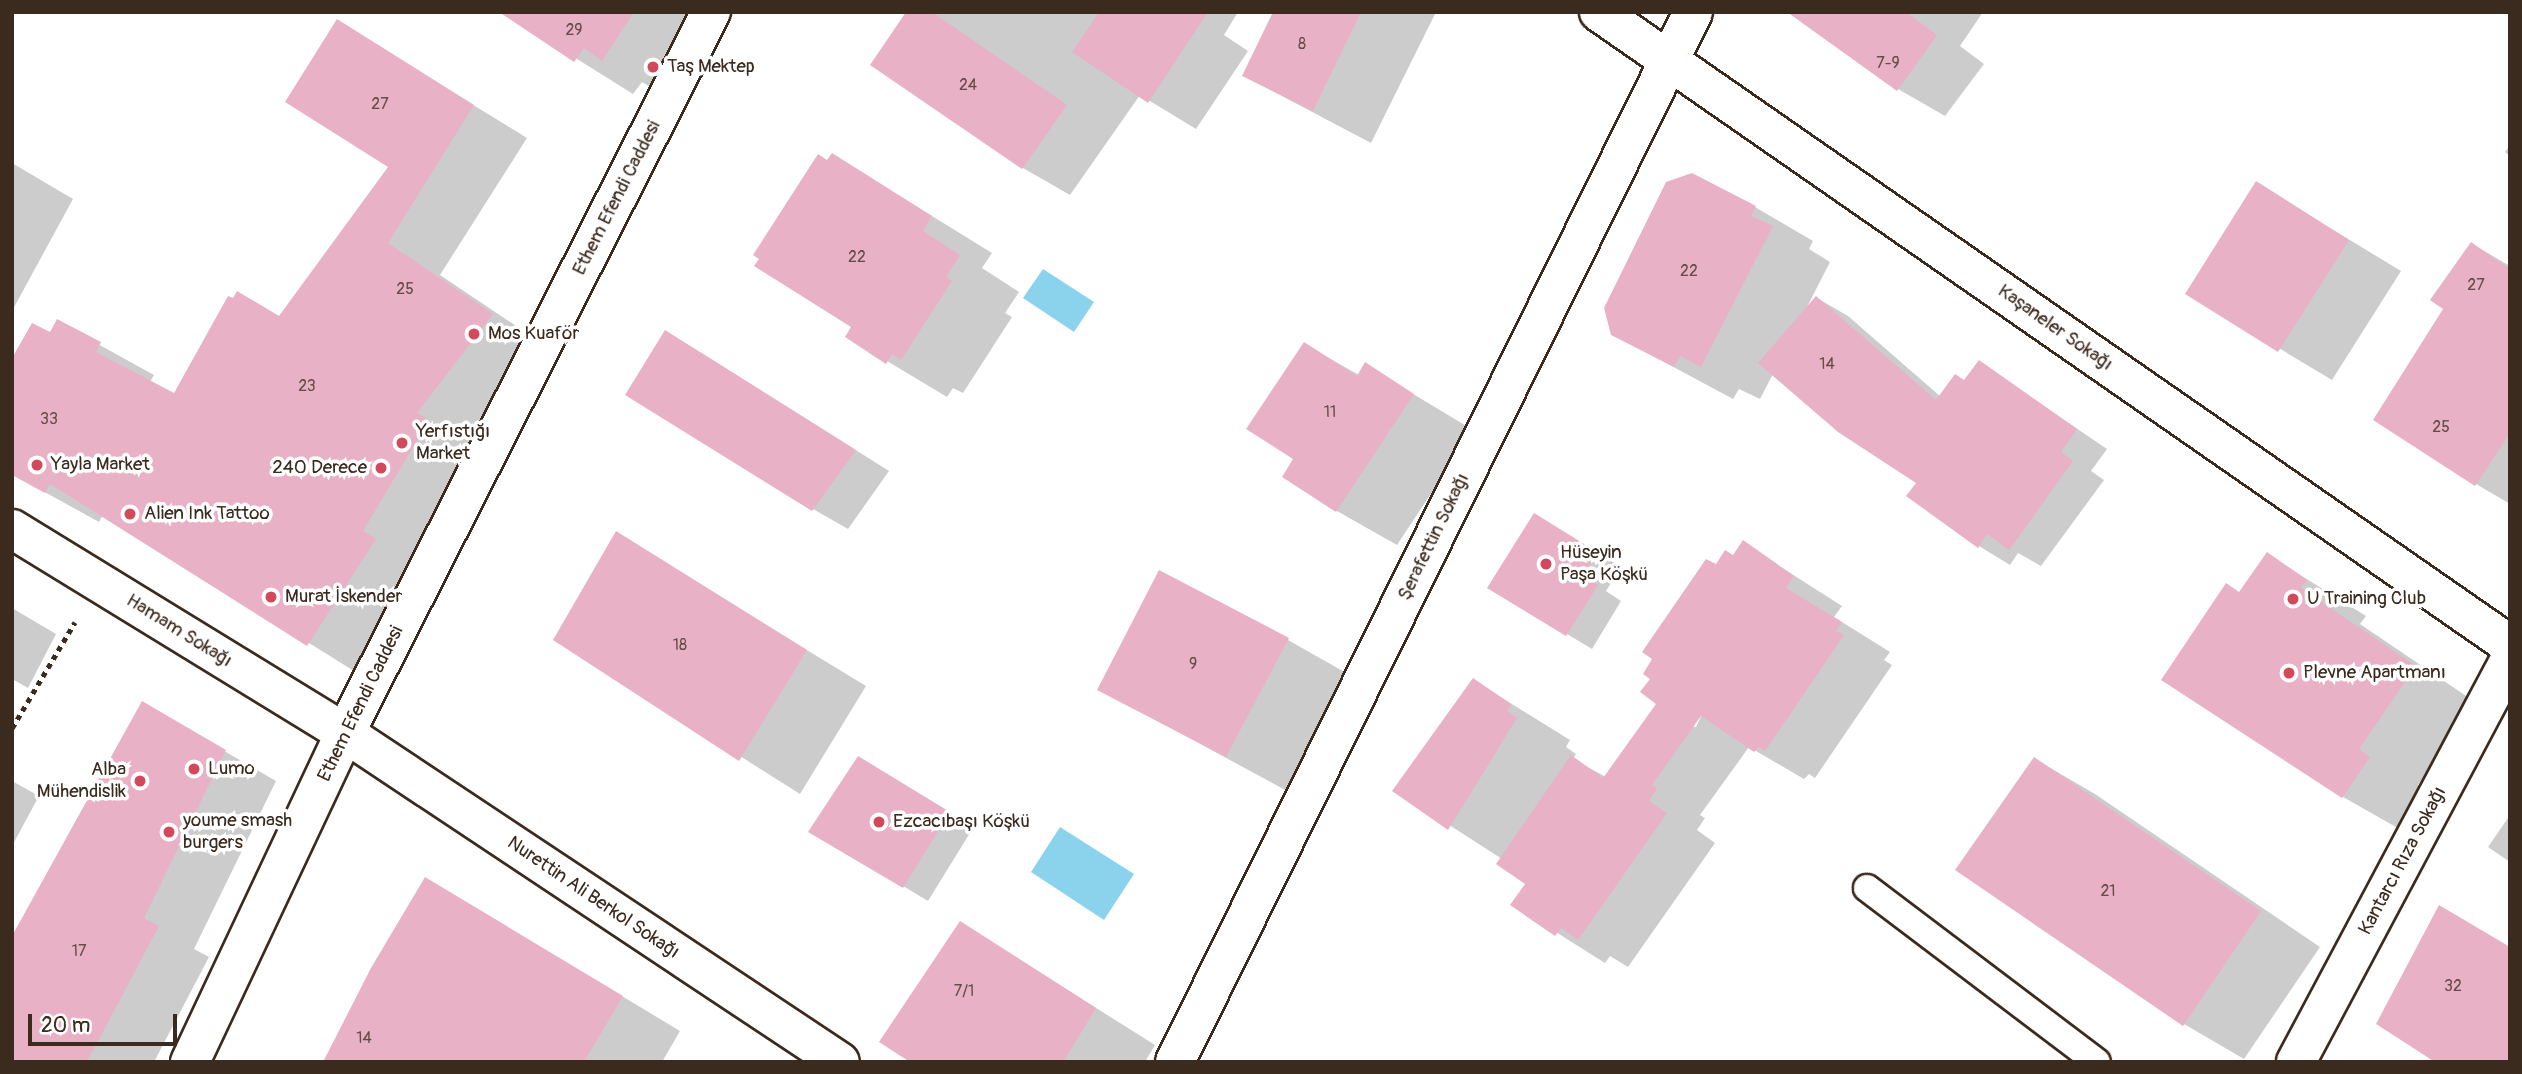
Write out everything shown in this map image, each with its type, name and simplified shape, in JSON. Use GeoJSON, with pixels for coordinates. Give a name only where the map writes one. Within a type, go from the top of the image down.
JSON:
{"type":"FeatureCollection","features":[{"type":"Feature","properties":{"kind":"street","name":"Ethem Efendi Caddesi"},"geometry":{"type":"LineString","coordinates":[[190,1062],[345,733],[711,12]]}},
{"type":"Feature","properties":{"kind":"street","name":"Kaşaneler Sokağı"},"geometry":{"type":"LineString","coordinates":[[1600,12],[2510,645]]}},
{"type":"Feature","properties":{"kind":"street","name":"Şerafettin Sokağı"},"geometry":{"type":"LineString","coordinates":[[1175,1062],[1693,12]]}},
{"type":"Feature","properties":{"kind":"street","name":"Hamam Sokağı"},"geometry":{"type":"LineString","coordinates":[[12,529],[345,733]]}},
{"type":"Feature","properties":{"kind":"street","name":"Kantarcı Rıza Sokağı"},"geometry":{"type":"LineString","coordinates":[[2296,1062],[2510,660]]}},
{"type":"Feature","properties":{"kind":"street","name":"Nurettin Ali Berkol Sokağı"},"geometry":{"type":"LineString","coordinates":[[345,733],[840,1062]]}},
{"type":"Feature","properties":{"kind":"lane"},"geometry":{"type":"LineString","coordinates":[[1867,888],[2097,1062]]}},
{"type":"Feature","properties":{"kind":"path"},"geometry":{"type":"LineString","coordinates":[[12,727],[99,583]]}},
{"type":"Feature","properties":{"kind":"water"},"geometry":{"type":"Polygon","coordinates":[[[1043,269],[1094,302],[1074,332],[1023,298],[1043,269]]]}},
{"type":"Feature","properties":{"kind":"water"},"geometry":{"type":"Polygon","coordinates":[[[1060,827],[1134,874],[1104,920],[1031,872],[1060,827]]]}},
{"type":"Feature","properties":{"kind":"building"},"geometry":{"type":"Polygon","coordinates":[[[499,12],[634,12],[602,61],[584,48],[574,62],[499,12]]]}},
{"type":"Feature","properties":{"kind":"building"},"geometry":{"type":"Polygon","coordinates":[[[906,12],[932,12],[1067,105],[1022,169],[870,65],[906,12]]]}},
{"type":"Feature","properties":{"kind":"building"},"geometry":{"type":"Polygon","coordinates":[[[1099,12],[1208,12],[1148,103],[1072,52],[1099,12]]]}},
{"type":"Feature","properties":{"kind":"building"},"geometry":{"type":"Polygon","coordinates":[[[1273,12],[1361,12],[1313,111],[1242,76],[1273,12]]]}},
{"type":"Feature","properties":{"kind":"building"},"geometry":{"type":"Polygon","coordinates":[[[1787,12],[1906,12],[1937,35],[1897,91],[1787,12]]]}},
{"type":"Feature","properties":{"kind":"building"},"geometry":{"type":"Polygon","coordinates":[[[337,19],[474,105],[388,243],[493,314],[417,413],[429,420],[363,531],[376,539],[307,646],[50,484],[45,493],[12,475],[12,358],[32,323],[50,332],[57,319],[101,342],[96,352],[174,393],[228,296],[233,298],[237,291],[279,316],[388,167],[285,102],[337,19]]]}},
{"type":"Feature","properties":{"kind":"building"},"geometry":{"type":"Polygon","coordinates":[[[832,153],[932,216],[923,231],[960,255],[946,277],[952,281],[901,360],[892,354],[886,364],[845,337],[851,327],[754,266],[759,259],[753,255],[818,154],[827,160],[832,153]]]}},
{"type":"Feature","properties":{"kind":"building"},"geometry":{"type":"Polygon","coordinates":[[[1692,173],[1756,206],[1751,216],[1773,226],[1701,367],[1680,356],[1674,367],[1611,335],[1604,308],[1666,182],[1692,173]]]}},
{"type":"Feature","properties":{"kind":"building"},"geometry":{"type":"Polygon","coordinates":[[[2256,181],[2349,240],[2278,352],[2185,294],[2256,181]]]}},
{"type":"Feature","properties":{"kind":"building"},"geometry":{"type":"Polygon","coordinates":[[[2471,242],[2510,269],[2510,433],[2475,486],[2373,420],[2443,309],[2430,300],[2471,242]]]}},
{"type":"Feature","properties":{"kind":"building"},"geometry":{"type":"Polygon","coordinates":[[[1816,296],[1936,400],[1955,374],[1964,380],[1979,360],[2077,429],[2061,452],[2073,461],[2009,550],[1987,534],[1978,548],[1906,496],[1916,483],[1838,432],[1758,363],[1816,296]]]}},
{"type":"Feature","properties":{"kind":"building"},"geometry":{"type":"Polygon","coordinates":[[[665,330],[856,450],[812,511],[625,395],[665,330]]]}},
{"type":"Feature","properties":{"kind":"building"},"geometry":{"type":"Polygon","coordinates":[[[1304,342],[1357,376],[1365,362],[1414,394],[1336,512],[1282,477],[1293,459],[1246,429],[1304,342]]]}},
{"type":"Feature","properties":{"kind":"building","name":"Hüseyin Paşa Köşkü"},"geometry":{"type":"Polygon","coordinates":[[[1534,513],[1597,552],[1583,575],[1598,585],[1566,636],[1487,588],[1534,513]]]}},
{"type":"Feature","properties":{"kind":"building"},"geometry":{"type":"Polygon","coordinates":[[[616,531],[807,650],[739,761],[553,640],[616,531]]]}},
{"type":"Feature","properties":{"kind":"building"},"geometry":{"type":"Polygon","coordinates":[[[1743,540],[1794,576],[1786,588],[1842,622],[1836,631],[1844,635],[1765,751],[1759,747],[1754,752],[1701,716],[1652,785],[1657,789],[1649,801],[1667,813],[1578,940],[1561,928],[1555,936],[1510,905],[1525,884],[1496,864],[1571,755],[1603,778],[1656,704],[1640,692],[1650,679],[1643,674],[1652,659],[1642,652],[1706,559],[1716,564],[1725,550],[1733,555],[1743,540]]]}},
{"type":"Feature","properties":{"kind":"building","name":"Plevne Apartmanı"},"geometry":{"type":"Polygon","coordinates":[[[2267,552],[2307,580],[2301,588],[2416,666],[2359,749],[2370,757],[2342,798],[2161,680],[2226,583],[2239,592],[2267,552]]]}},
{"type":"Feature","properties":{"kind":"building"},"geometry":{"type":"Polygon","coordinates":[[[1159,570],[1289,638],[1226,757],[1097,690],[1159,570]]]}},
{"type":"Feature","properties":{"kind":"building"},"geometry":{"type":"Polygon","coordinates":[[[1473,678],[1511,704],[1507,711],[1517,718],[1448,830],[1392,791],[1473,678]]]}},
{"type":"Feature","properties":{"kind":"building"},"geometry":{"type":"Polygon","coordinates":[[[142,701],[226,750],[144,918],[159,926],[87,1062],[12,1062],[12,936],[142,701]]]}},
{"type":"Feature","properties":{"kind":"building","name":"Ezcacıbaşı Köşkü"},"geometry":{"type":"Polygon","coordinates":[[[858,756],[950,812],[903,888],[808,832],[858,756]]]}},
{"type":"Feature","properties":{"kind":"building"},"geometry":{"type":"Polygon","coordinates":[[[2034,757],[2261,911],[2183,1026],[1955,870],[2034,757]]]}},
{"type":"Feature","properties":{"kind":"building"},"geometry":{"type":"Polygon","coordinates":[[[425,877],[623,996],[584,1062],[323,1062],[371,968],[425,877]]]}},
{"type":"Feature","properties":{"kind":"building"},"geometry":{"type":"Polygon","coordinates":[[[2439,905],[2510,947],[2510,1062],[2435,1062],[2376,1024],[2439,905]]]}},
{"type":"Feature","properties":{"kind":"building"},"geometry":{"type":"Polygon","coordinates":[[[960,921],[1096,1008],[1063,1062],[910,1062],[879,1042],[960,921]]]}},
{"type":"Feature","properties":{"kind":"place","name":"Taş Mektep"},"geometry":{"type":"Point","coordinates":[653,67]}},
{"type":"Feature","properties":{"kind":"place","name":"Mos Kuaför"},"geometry":{"type":"Point","coordinates":[474,334]}},
{"type":"Feature","properties":{"kind":"place","name":"Yerfıstığı Market"},"geometry":{"type":"Point","coordinates":[402,443]}},
{"type":"Feature","properties":{"kind":"place","name":"Yayla Market"},"geometry":{"type":"Point","coordinates":[37,465]}},
{"type":"Feature","properties":{"kind":"place","name":"240 Derece"},"geometry":{"type":"Point","coordinates":[381,468]}},
{"type":"Feature","properties":{"kind":"place","name":"Alien Ink Tattoo"},"geometry":{"type":"Point","coordinates":[130,514]}},
{"type":"Feature","properties":{"kind":"place","name":"Hüseyin Paşa Köşkü"},"geometry":{"type":"Point","coordinates":[1546,564]}},
{"type":"Feature","properties":{"kind":"place","name":"Murat İskender"},"geometry":{"type":"Point","coordinates":[271,597]}},
{"type":"Feature","properties":{"kind":"place","name":"U Training Club"},"geometry":{"type":"Point","coordinates":[2293,599]}},
{"type":"Feature","properties":{"kind":"place","name":"Plevne Apartmanı"},"geometry":{"type":"Point","coordinates":[2289,673]}},
{"type":"Feature","properties":{"kind":"place","name":"Lumo"},"geometry":{"type":"Point","coordinates":[194,769]}},
{"type":"Feature","properties":{"kind":"place","name":"Alba Mühendislik"},"geometry":{"type":"Point","coordinates":[140,781]}},
{"type":"Feature","properties":{"kind":"place","name":"Ezcacıbaşı Köşkü"},"geometry":{"type":"Point","coordinates":[879,822]}},
{"type":"Feature","properties":{"kind":"place","name":"youme smash burgers"},"geometry":{"type":"Point","coordinates":[169,832]}}]}
